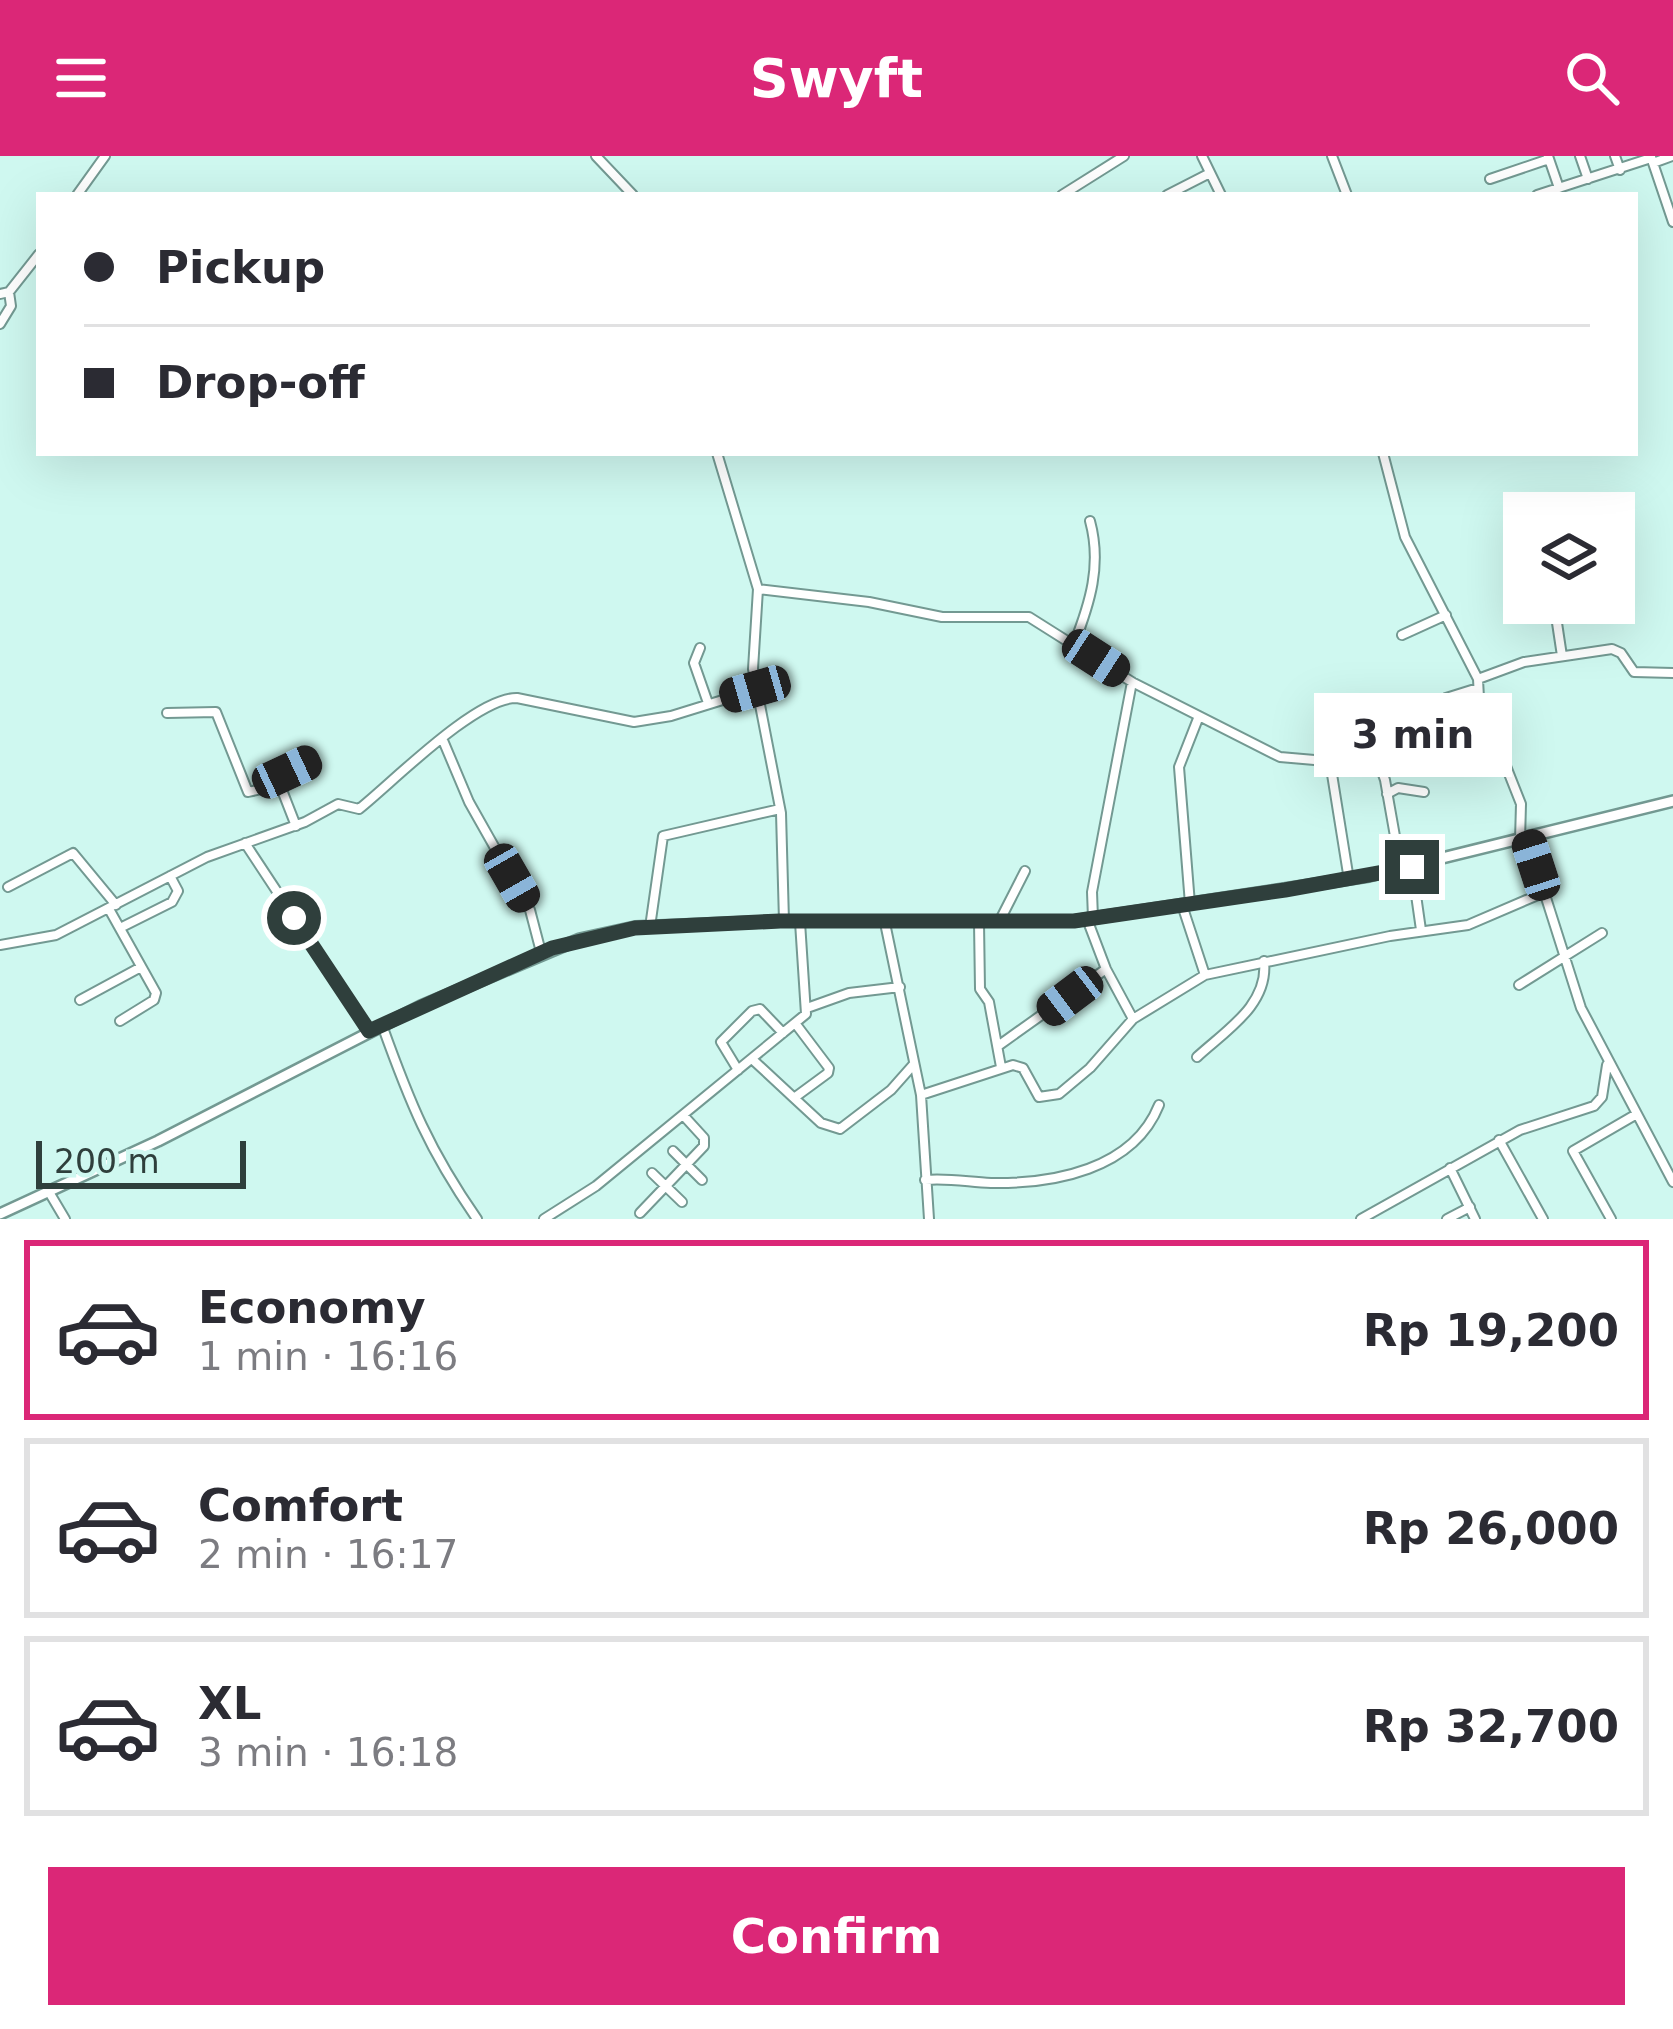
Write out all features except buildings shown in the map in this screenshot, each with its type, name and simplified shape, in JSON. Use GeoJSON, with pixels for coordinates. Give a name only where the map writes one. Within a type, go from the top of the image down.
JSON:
{"type":"FeatureCollection","features":[{"type":"Feature","properties":{"kind":"main road"},"geometry":{"type":"LineString","coordinates":[[0,1214],[158,1141],[369,1031],[541,952],[580,939],[650,927],[784,921],[998,923],[1090,918],[1348,880],[1673,801]]}},
{"type":"Feature","properties":{"kind":"street"},"geometry":{"type":"LineString","coordinates":[[79,192],[105,156]]}},
{"type":"Feature","properties":{"kind":"street"},"geometry":{"type":"LineString","coordinates":[[596,156],[630,192]]}},
{"type":"Feature","properties":{"kind":"street"},"geometry":{"type":"LineString","coordinates":[[1202,156],[1220,192]]}},
{"type":"Feature","properties":{"kind":"street"},"geometry":{"type":"LineString","coordinates":[[1332,156],[1345,192]]}},
{"type":"Feature","properties":{"kind":"street"},"geometry":{"type":"LineString","coordinates":[[1580,156],[1588,179]]}},
{"type":"Feature","properties":{"kind":"street"},"geometry":{"type":"LineString","coordinates":[[1615,156],[1620,170]]}},
{"type":"Feature","properties":{"kind":"street"},"geometry":{"type":"LineString","coordinates":[[1546,192],[1672,156]]}},
{"type":"Feature","properties":{"kind":"street"},"geometry":{"type":"LineString","coordinates":[[1490,179],[1549,157],[1559,188]]}},
{"type":"Feature","properties":{"kind":"street"},"geometry":{"type":"LineString","coordinates":[[1067,192],[1119,158]]}},
{"type":"Feature","properties":{"kind":"street"},"geometry":{"type":"LineString","coordinates":[[1652,159],[1673,222]]}},
{"type":"Feature","properties":{"kind":"street"},"geometry":{"type":"LineString","coordinates":[[1184,191],[1210,173]]}},
{"type":"Feature","properties":{"kind":"street"},"geometry":{"type":"LineString","coordinates":[[1662,189],[1673,186]]}},
{"type":"Feature","properties":{"kind":"street"},"geometry":{"type":"LineString","coordinates":[[0,324],[11,306],[4,293],[36,257]]}},
{"type":"Feature","properties":{"kind":"street"},"geometry":{"type":"LineString","coordinates":[[718,456],[758,589],[755,689],[780,809],[784,921]]}},
{"type":"Feature","properties":{"kind":"street"},"geometry":{"type":"LineString","coordinates":[[1384,456],[1405,537],[1478,684],[1521,804],[1524,839],[1576,996],[1673,1182]]}},
{"type":"Feature","properties":{"kind":"street"},"geometry":{"type":"LineString","coordinates":[[1074,644],[1094,582],[1096,554],[1090,521]]}},
{"type":"Feature","properties":{"kind":"street"},"geometry":{"type":"LineString","coordinates":[[758,589],[869,602],[942,617],[1029,617],[1132,682],[1280,757],[1346,759],[1446,698],[1512,665],[1615,649],[1634,672],[1673,673]]}},
{"type":"Feature","properties":{"kind":"street"},"geometry":{"type":"LineString","coordinates":[[1402,635],[1446,615]]}},
{"type":"Feature","properties":{"kind":"street"},"geometry":{"type":"LineString","coordinates":[[1557,624],[1562,656]]}},
{"type":"Feature","properties":{"kind":"street"},"geometry":{"type":"LineString","coordinates":[[700,649],[694,663],[708,703]]}},
{"type":"Feature","properties":{"kind":"street"},"geometry":{"type":"LineString","coordinates":[[1132,682],[1090,918],[1106,969],[1133,1018]]}},
{"type":"Feature","properties":{"kind":"street"},"geometry":{"type":"LineString","coordinates":[[0,945],[56,935],[170,876],[341,803],[362,807],[442,738],[498,701],[512,697],[634,722],[755,689]]}},
{"type":"Feature","properties":{"kind":"street"},"geometry":{"type":"LineString","coordinates":[[167,713],[216,712],[248,792],[280,785],[287,772],[312,760]]}},
{"type":"Feature","properties":{"kind":"street"},"geometry":{"type":"LineString","coordinates":[[1199,716],[1179,766],[1186,904],[1205,975]]}},
{"type":"Feature","properties":{"kind":"street"},"geometry":{"type":"LineString","coordinates":[[442,738],[469,802],[530,910],[541,952]]}},
{"type":"Feature","properties":{"kind":"street"},"geometry":{"type":"LineString","coordinates":[[1373,746],[1421,930]]}},
{"type":"Feature","properties":{"kind":"street"},"geometry":{"type":"LineString","coordinates":[[1326,761],[1331,767],[1348,880]]}},
{"type":"Feature","properties":{"kind":"street"},"geometry":{"type":"LineString","coordinates":[[280,785],[296,826]]}},
{"type":"Feature","properties":{"kind":"street"},"geometry":{"type":"LineString","coordinates":[[1388,794],[1398,788],[1424,791]]}},
{"type":"Feature","properties":{"kind":"street"},"geometry":{"type":"LineString","coordinates":[[650,927],[663,836],[780,809]]}},
{"type":"Feature","properties":{"kind":"street"},"geometry":{"type":"LineString","coordinates":[[244,843],[369,1031]]}},
{"type":"Feature","properties":{"kind":"street"},"geometry":{"type":"LineString","coordinates":[[8,887],[73,853],[112,907],[156,996],[119,1021]]}},
{"type":"Feature","properties":{"kind":"street"},"geometry":{"type":"LineString","coordinates":[[998,923],[1025,871]]}},
{"type":"Feature","properties":{"kind":"street"},"geometry":{"type":"LineString","coordinates":[[120,928],[177,897],[170,876]]}},
{"type":"Feature","properties":{"kind":"street"},"geometry":{"type":"LineString","coordinates":[[921,1095],[1001,1067],[1020,1066],[1036,1095],[1055,1096],[1090,1068],[1133,1018],[1205,975],[1476,923],[1545,892]]}},
{"type":"Feature","properties":{"kind":"street"},"geometry":{"type":"LineString","coordinates":[[800,922],[807,1008]]}},
{"type":"Feature","properties":{"kind":"street"},"geometry":{"type":"LineString","coordinates":[[885,923],[921,1095],[929,1219]]}},
{"type":"Feature","properties":{"kind":"street"},"geometry":{"type":"LineString","coordinates":[[979,923],[980,989],[989,1002],[1001,1067]]}},
{"type":"Feature","properties":{"kind":"street"},"geometry":{"type":"LineString","coordinates":[[1519,986],[1602,933]]}},
{"type":"Feature","properties":{"kind":"street"},"geometry":{"type":"LineString","coordinates":[[1197,1057],[1248,1009],[1266,978],[1264,961]]}},
{"type":"Feature","properties":{"kind":"street"},"geometry":{"type":"LineString","coordinates":[[80,1000],[142,967]]}},
{"type":"Feature","properties":{"kind":"street"},"geometry":{"type":"LineString","coordinates":[[998,1046],[1106,969]]}},
{"type":"Feature","properties":{"kind":"street"},"geometry":{"type":"LineString","coordinates":[[547,1218],[596,1186],[795,1023],[807,1008],[849,993],[900,987]]}},
{"type":"Feature","properties":{"kind":"street"},"geometry":{"type":"LineString","coordinates":[[737,1070],[721,1042],[752,1012],[766,1012],[783,1033]]}},
{"type":"Feature","properties":{"kind":"street"},"geometry":{"type":"LineString","coordinates":[[794,1098],[829,1071],[795,1023]]}},
{"type":"Feature","properties":{"kind":"street"},"geometry":{"type":"LineString","coordinates":[[382,1025],[411,1108],[432,1151],[477,1219]]}},
{"type":"Feature","properties":{"kind":"street"},"geometry":{"type":"LineString","coordinates":[[751,1059],[821,1123],[840,1129],[891,1090],[915,1063]]}},
{"type":"Feature","properties":{"kind":"street"},"geometry":{"type":"LineString","coordinates":[[1361,1219],[1499,1140],[1597,1104],[1607,1063]]}},
{"type":"Feature","properties":{"kind":"street"},"geometry":{"type":"LineString","coordinates":[[926,1180],[998,1183],[1079,1173],[1124,1148],[1153,1120],[1160,1105]]}},
{"type":"Feature","properties":{"kind":"street"},"geometry":{"type":"LineString","coordinates":[[640,1213],[705,1141],[682,1115]]}},
{"type":"Feature","properties":{"kind":"street"},"geometry":{"type":"LineString","coordinates":[[1611,1219],[1573,1151],[1635,1115]]}},
{"type":"Feature","properties":{"kind":"street"},"geometry":{"type":"LineString","coordinates":[[1499,1140],[1543,1219]]}},
{"type":"Feature","properties":{"kind":"street"},"geometry":{"type":"LineString","coordinates":[[673,1150],[702,1180]]}},
{"type":"Feature","properties":{"kind":"street"},"geometry":{"type":"LineString","coordinates":[[1450,1168],[1475,1219]]}},
{"type":"Feature","properties":{"kind":"street"},"geometry":{"type":"LineString","coordinates":[[652,1173],[682,1202]]}},
{"type":"Feature","properties":{"kind":"street"},"geometry":{"type":"LineString","coordinates":[[49,1192],[65,1219]]}},
{"type":"Feature","properties":{"kind":"street"},"geometry":{"type":"LineString","coordinates":[[1447,1219],[1470,1207]]}},
{"type":"Feature","properties":{"kind":"route"},"geometry":{"type":"LineString","coordinates":[[294,918],[369,1031],[552,948],[635,928],[780,921],[1074,921],[1412,867]]}}]}
